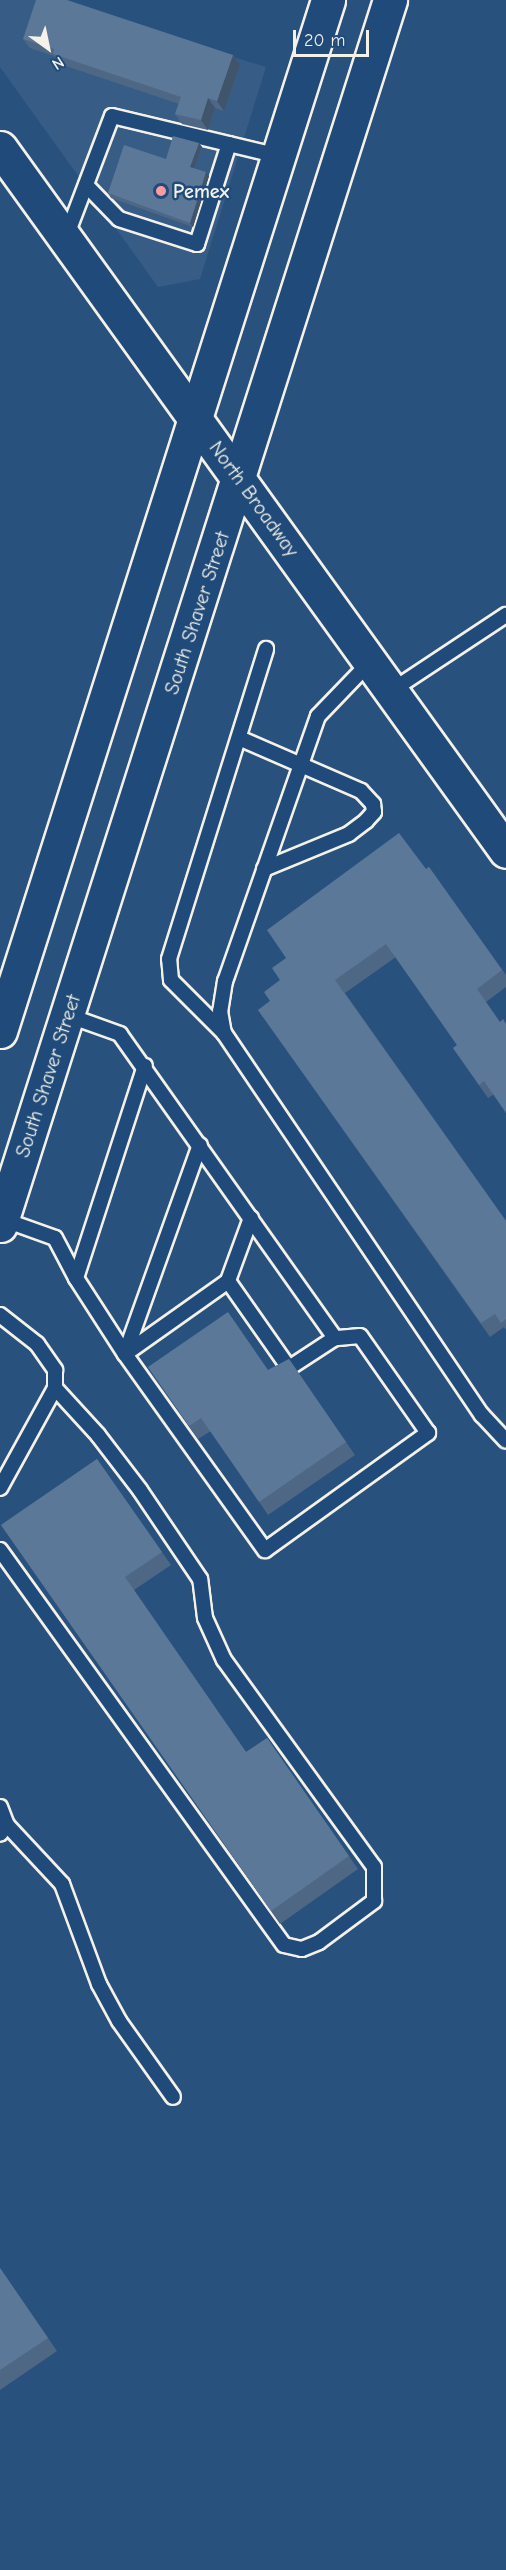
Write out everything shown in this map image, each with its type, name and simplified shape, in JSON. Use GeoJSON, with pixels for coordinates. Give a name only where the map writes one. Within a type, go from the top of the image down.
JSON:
{"type":"FeatureCollection","features":[{"type":"Feature","properties":{"kind":"main road"},"geometry":{"type":"LineString","coordinates":[[0,1031],[197,419],[328,0]]}},
{"type":"Feature","properties":{"kind":"main road","name":"South Shaver Street"},"geometry":{"type":"LineString","coordinates":[[1,1221],[240,479],[390,0]]}},
{"type":"Feature","properties":{"kind":"main road","name":"North Broadway"},"geometry":{"type":"LineString","coordinates":[[0,148],[506,851]]}},
{"type":"Feature","properties":{"kind":"lane"},"geometry":{"type":"LineString","coordinates":[[66,238],[112,116],[279,156]]}},
{"type":"Feature","properties":{"kind":"lane"},"geometry":{"type":"LineString","coordinates":[[86,185],[119,219],[197,244],[229,144]]}},
{"type":"Feature","properties":{"kind":"lane"},"geometry":{"type":"LineString","coordinates":[[391,691],[506,615]]}},
{"type":"Feature","properties":{"kind":"lane"},"geometry":{"type":"LineString","coordinates":[[266,649],[170,959],[171,980],[224,1033],[482,1414],[506,1441]]}},
{"type":"Feature","properties":{"kind":"lane"},"geometry":{"type":"LineString","coordinates":[[224,1033],[220,1011],[225,981],[318,716],[370,662]]}},
{"type":"Feature","properties":{"kind":"lane"},"geometry":{"type":"LineString","coordinates":[[239,738],[361,791],[371,798],[374,812],[349,834],[264,869]]}},
{"type":"Feature","properties":{"kind":"lane"},"geometry":{"type":"LineString","coordinates":[[67,1015],[120,1034],[145,1066],[335,1338]]}},
{"type":"Feature","properties":{"kind":"lane"},"geometry":{"type":"LineString","coordinates":[[76,1278],[145,1066]]}},
{"type":"Feature","properties":{"kind":"lane"},"geometry":{"type":"LineString","coordinates":[[125,1354],[200,1145]]}},
{"type":"Feature","properties":{"kind":"lane"},"geometry":{"type":"LineString","coordinates":[[125,1354],[228,1281],[251,1218]]}},
{"type":"Feature","properties":{"kind":"lane"},"geometry":{"type":"LineString","coordinates":[[1,1221],[55,1238],[76,1278],[125,1354],[265,1550],[428,1433],[360,1336],[335,1338],[289,1368],[228,1281]]}},
{"type":"Feature","properties":{"kind":"lane"},"geometry":{"type":"LineString","coordinates":[[0,1315],[37,1344],[55,1370],[55,1388],[0,1488]]}},
{"type":"Feature","properties":{"kind":"lane"},"geometry":{"type":"LineString","coordinates":[[0,1550],[284,1945],[302,1949],[319,1942],[374,1901],[374,1867],[224,1660],[205,1618],[200,1579],[126,1472],[55,1388]]}},
{"type":"Feature","properties":{"kind":"lane"},"geometry":{"type":"LineString","coordinates":[[0,1807],[4,1829],[63,1884],[99,1984],[119,2021],[173,2097]]}},
{"type":"Feature","properties":{"kind":"shaded area"},"geometry":{"type":"Polygon","coordinates":[[[0,0],[51,0],[266,67],[200,279],[158,287],[0,67],[0,0]]]}},
{"type":"Feature","properties":{"kind":"building"},"geometry":{"type":"Polygon","coordinates":[[[36,0],[67,0],[233,55],[217,101],[208,98],[201,120],[175,114],[181,97],[53,54],[54,49],[23,39],[36,0]]]}},
{"type":"Feature","properties":{"kind":"building"},"geometry":{"type":"Polygon","coordinates":[[[173,136],[199,143],[190,167],[206,172],[190,223],[108,193],[124,145],[166,159],[173,136]]]}},
{"type":"Feature","properties":{"kind":"building"},"geometry":{"type":"Polygon","coordinates":[[[399,833],[426,869],[429,867],[502,970],[477,989],[500,1022],[503,1019],[506,1024],[506,1113],[484,1081],[479,1085],[453,1048],[457,1045],[386,944],[335,980],[506,1221],[506,1319],[501,1323],[495,1314],[481,1323],[258,1010],[270,1001],[264,992],[280,980],[272,968],[286,958],[267,930],[399,833]]]}},
{"type":"Feature","properties":{"kind":"building"},"geometry":{"type":"Polygon","coordinates":[[[228,1312],[268,1370],[289,1359],[346,1442],[259,1502],[201,1418],[189,1426],[148,1367],[228,1312]]]}},
{"type":"Feature","properties":{"kind":"building"},"geometry":{"type":"Polygon","coordinates":[[[97,1459],[162,1552],[125,1577],[246,1752],[267,1738],[349,1856],[271,1911],[1,1525],[97,1459]]]}},
{"type":"Feature","properties":{"kind":"building"},"geometry":{"type":"Polygon","coordinates":[[[0,2268],[48,2338],[0,2370],[0,2268]]]}},
{"type":"Feature","properties":{"kind":"place","name":"Pemex"},"geometry":{"type":"Point","coordinates":[161,191]}}]}
